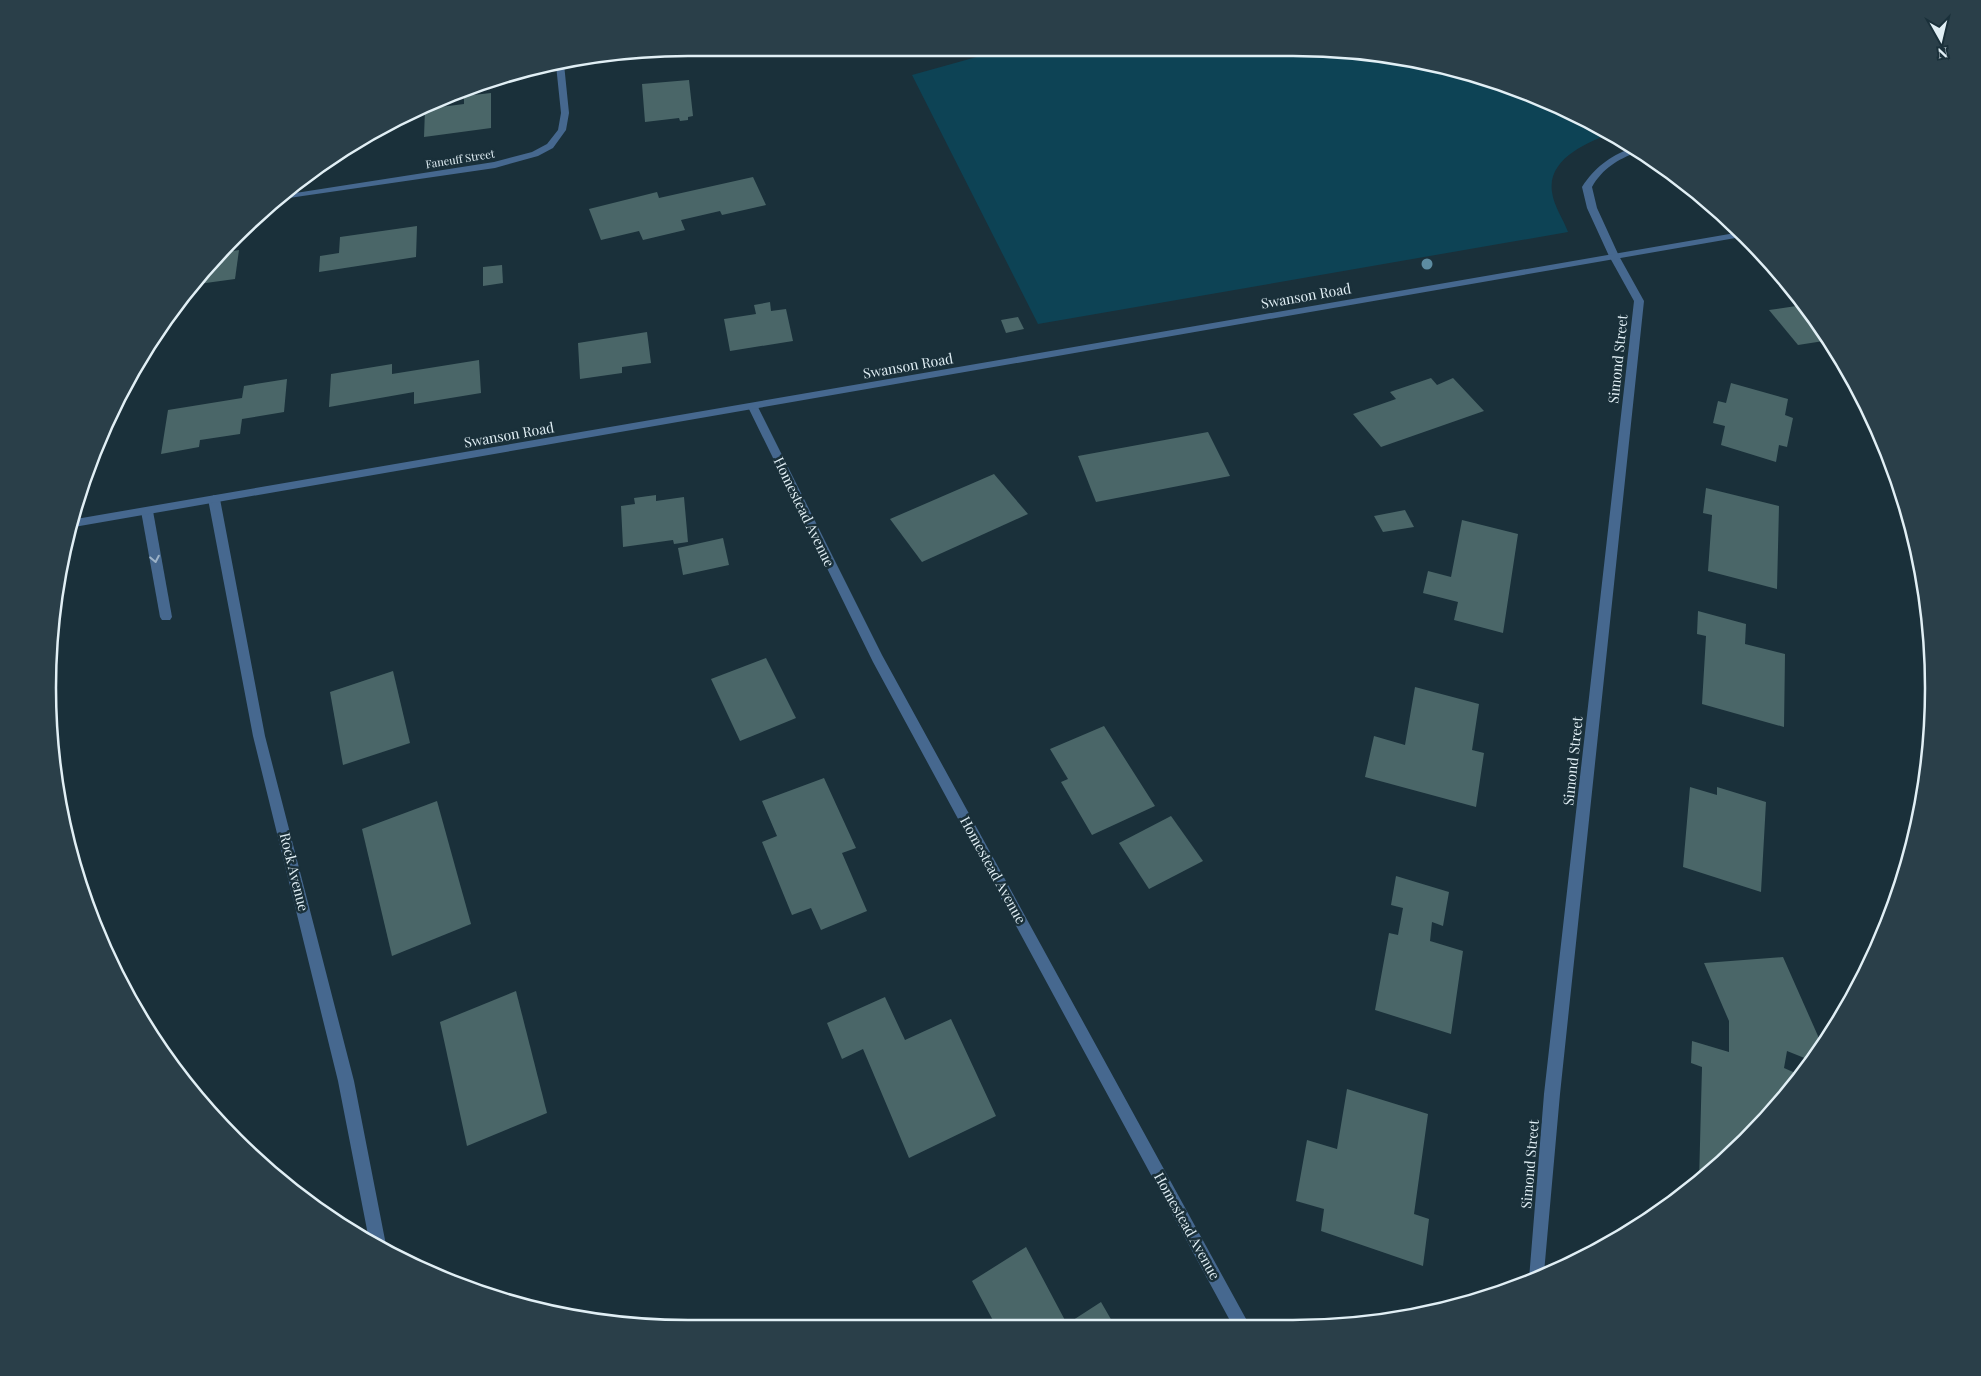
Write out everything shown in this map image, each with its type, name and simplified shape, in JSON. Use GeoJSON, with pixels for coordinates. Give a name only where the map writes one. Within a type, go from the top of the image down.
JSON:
{"type":"FeatureCollection","features":[{"type":"Feature","properties":{"kind":"street","name":"Faneuff Street"},"geometry":{"type":"LineString","coordinates":[[292,196],[495,165],[535,154],[550,146],[562,130],[564,113],[560,69]]}},
{"type":"Feature","properties":{"kind":"street","name":"Simond Street"},"geometry":{"type":"LineString","coordinates":[[1536,1271],[1552,1094],[1639,301],[1614,256],[1592,208],[1587,187],[1595,172],[1610,159],[1627,153]]}},
{"type":"Feature","properties":{"kind":"street","name":"Swanson Road"},"geometry":{"type":"LineString","coordinates":[[79,522],[1734,236]]}},
{"type":"Feature","properties":{"kind":"street","name":"Homestead Avenue"},"geometry":{"type":"LineString","coordinates":[[753,407],[877,658],[1239,1320]]}},
{"type":"Feature","properties":{"kind":"street","name":"Rock Avenue"},"geometry":{"type":"LineString","coordinates":[[214,499],[259,736],[346,1081],[377,1237]]}},
{"type":"Feature","properties":{"kind":"street"},"geometry":{"type":"LineString","coordinates":[[147,510],[166,617]]}},
{"type":"Feature","properties":{"kind":"shaded area"},"geometry":{"type":"Polygon","coordinates":[[[980,56],[1293,56],[1334,58],[1416,68],[1457,78],[1535,104],[1602,137],[1581,147],[1562,161],[1552,180],[1553,197],[1568,232],[1038,324],[912,75],[980,56]]]}},
{"type":"Feature","properties":{"kind":"building"},"geometry":{"type":"Polygon","coordinates":[[[689,80],[693,116],[688,117],[688,120],[680,121],[679,118],[645,122],[642,84],[689,80]]]}},
{"type":"Feature","properties":{"kind":"building"},"geometry":{"type":"Polygon","coordinates":[[[491,93],[491,128],[424,137],[425,114],[439,107],[464,104],[464,98],[491,93]]]}},
{"type":"Feature","properties":{"kind":"building"},"geometry":{"type":"Polygon","coordinates":[[[753,177],[766,205],[722,215],[720,211],[681,220],[685,230],[643,240],[639,231],[601,240],[589,209],[657,192],[659,198],[753,177]]]}},
{"type":"Feature","properties":{"kind":"building"},"geometry":{"type":"Polygon","coordinates":[[[417,226],[416,257],[319,272],[320,256],[339,253],[340,237],[417,226]]]}},
{"type":"Feature","properties":{"kind":"building"},"geometry":{"type":"Polygon","coordinates":[[[239,250],[235,279],[203,283],[213,271],[231,251],[239,250]]]}},
{"type":"Feature","properties":{"kind":"building"},"geometry":{"type":"Polygon","coordinates":[[[502,265],[503,283],[483,286],[483,267],[502,265]]]}},
{"type":"Feature","properties":{"kind":"building"},"geometry":{"type":"Polygon","coordinates":[[[770,302],[771,311],[786,309],[793,341],[730,351],[724,319],[756,314],[754,305],[770,302]]]}},
{"type":"Feature","properties":{"kind":"building"},"geometry":{"type":"Polygon","coordinates":[[[1796,306],[1821,341],[1798,345],[1769,310],[1796,306]]]}},
{"type":"Feature","properties":{"kind":"building"},"geometry":{"type":"Polygon","coordinates":[[[1018,317],[1024,329],[1006,333],[1001,320],[1018,317]]]}},
{"type":"Feature","properties":{"kind":"building"},"geometry":{"type":"Polygon","coordinates":[[[647,332],[651,363],[622,367],[622,373],[580,379],[578,343],[647,332]]]}},
{"type":"Feature","properties":{"kind":"building"},"geometry":{"type":"Polygon","coordinates":[[[479,360],[481,393],[414,404],[414,392],[329,407],[331,374],[392,364],[392,374],[479,360]]]}},
{"type":"Feature","properties":{"kind":"building"},"geometry":{"type":"Polygon","coordinates":[[[1431,378],[1437,385],[1453,378],[1484,411],[1381,447],[1353,414],[1396,399],[1390,392],[1431,378]]]}},
{"type":"Feature","properties":{"kind":"building"},"geometry":{"type":"Polygon","coordinates":[[[287,379],[284,412],[242,419],[240,434],[200,440],[199,447],[161,454],[168,410],[242,398],[244,386],[287,379]]]}},
{"type":"Feature","properties":{"kind":"building"},"geometry":{"type":"Polygon","coordinates":[[[1731,383],[1788,399],[1785,415],[1793,418],[1787,447],[1779,445],[1776,462],[1721,445],[1725,426],[1713,423],[1718,401],[1726,403],[1731,383]]]}},
{"type":"Feature","properties":{"kind":"building"},"geometry":{"type":"Polygon","coordinates":[[[1208,432],[1230,476],[1096,502],[1078,456],[1208,432]]]}},
{"type":"Feature","properties":{"kind":"building"},"geometry":{"type":"Polygon","coordinates":[[[994,474],[1028,514],[922,562],[890,519],[994,474]]]}},
{"type":"Feature","properties":{"kind":"building"},"geometry":{"type":"Polygon","coordinates":[[[1706,488],[1779,506],[1777,589],[1708,571],[1712,515],[1703,513],[1706,488]]]}},
{"type":"Feature","properties":{"kind":"building"},"geometry":{"type":"Polygon","coordinates":[[[656,495],[656,501],[684,497],[688,542],[674,544],[673,540],[623,547],[621,506],[635,504],[634,498],[656,495]]]}},
{"type":"Feature","properties":{"kind":"building"},"geometry":{"type":"Polygon","coordinates":[[[1405,510],[1414,527],[1383,532],[1374,516],[1405,510]]]}},
{"type":"Feature","properties":{"kind":"building"},"geometry":{"type":"Polygon","coordinates":[[[1462,520],[1518,534],[1503,633],[1454,620],[1458,602],[1423,593],[1428,571],[1451,577],[1462,520]]]}},
{"type":"Feature","properties":{"kind":"building"},"geometry":{"type":"Polygon","coordinates":[[[723,538],[729,565],[683,575],[678,548],[723,538]]]}},
{"type":"Feature","properties":{"kind":"building"},"geometry":{"type":"Polygon","coordinates":[[[1698,611],[1746,624],[1745,644],[1785,654],[1784,727],[1702,704],[1706,636],[1697,634],[1698,611]]]}},
{"type":"Feature","properties":{"kind":"building"},"geometry":{"type":"Polygon","coordinates":[[[766,658],[796,718],[740,741],[711,679],[766,658]]]}},
{"type":"Feature","properties":{"kind":"building"},"geometry":{"type":"Polygon","coordinates":[[[393,671],[410,743],[343,765],[330,692],[393,671]]]}},
{"type":"Feature","properties":{"kind":"building"},"geometry":{"type":"Polygon","coordinates":[[[1415,687],[1479,704],[1472,750],[1484,753],[1476,807],[1365,777],[1374,736],[1405,745],[1415,687]]]}},
{"type":"Feature","properties":{"kind":"building"},"geometry":{"type":"Polygon","coordinates":[[[1104,726],[1155,806],[1092,835],[1061,782],[1068,779],[1050,749],[1104,726]]]}},
{"type":"Feature","properties":{"kind":"building"},"geometry":{"type":"Polygon","coordinates":[[[824,778],[856,848],[842,853],[867,911],[821,930],[811,908],[792,915],[762,842],[777,836],[762,801],[824,778]]]}},
{"type":"Feature","properties":{"kind":"building"},"geometry":{"type":"Polygon","coordinates":[[[1690,787],[1717,795],[1717,787],[1766,802],[1761,892],[1683,867],[1690,787]]]}},
{"type":"Feature","properties":{"kind":"building"},"geometry":{"type":"Polygon","coordinates":[[[437,801],[471,924],[392,956],[362,829],[437,801]]]}},
{"type":"Feature","properties":{"kind":"building"},"geometry":{"type":"Polygon","coordinates":[[[1171,816],[1203,861],[1149,889],[1119,843],[1171,816]]]}},
{"type":"Feature","properties":{"kind":"building"},"geometry":{"type":"Polygon","coordinates":[[[1396,876],[1449,892],[1443,926],[1432,922],[1430,941],[1463,951],[1451,1034],[1375,1010],[1389,933],[1398,935],[1403,908],[1391,905],[1396,876]]]}},
{"type":"Feature","properties":{"kind":"building"},"geometry":{"type":"Polygon","coordinates":[[[1783,957],[1818,1039],[1805,1058],[1787,1051],[1784,1068],[1794,1073],[1740,1135],[1699,1172],[1702,1067],[1691,1063],[1692,1041],[1729,1052],[1729,1021],[1704,963],[1783,957]]]}},
{"type":"Feature","properties":{"kind":"building"},"geometry":{"type":"Polygon","coordinates":[[[516,991],[547,1113],[467,1146],[440,1022],[516,991]]]}},
{"type":"Feature","properties":{"kind":"building"},"geometry":{"type":"Polygon","coordinates":[[[885,997],[905,1040],[951,1019],[996,1116],[909,1158],[863,1049],[842,1059],[827,1023],[885,997]]]}},
{"type":"Feature","properties":{"kind":"building"},"geometry":{"type":"Polygon","coordinates":[[[1347,1089],[1428,1114],[1414,1214],[1429,1219],[1423,1266],[1321,1231],[1324,1209],[1296,1201],[1307,1140],[1337,1149],[1347,1089]]]}},
{"type":"Feature","properties":{"kind":"building"},"geometry":{"type":"Polygon","coordinates":[[[1026,1247],[1065,1320],[993,1320],[972,1281],[1026,1247]]]}},
{"type":"Feature","properties":{"kind":"building"},"geometry":{"type":"Polygon","coordinates":[[[1101,1302],[1111,1320],[1073,1320],[1101,1302]]]}}]}
